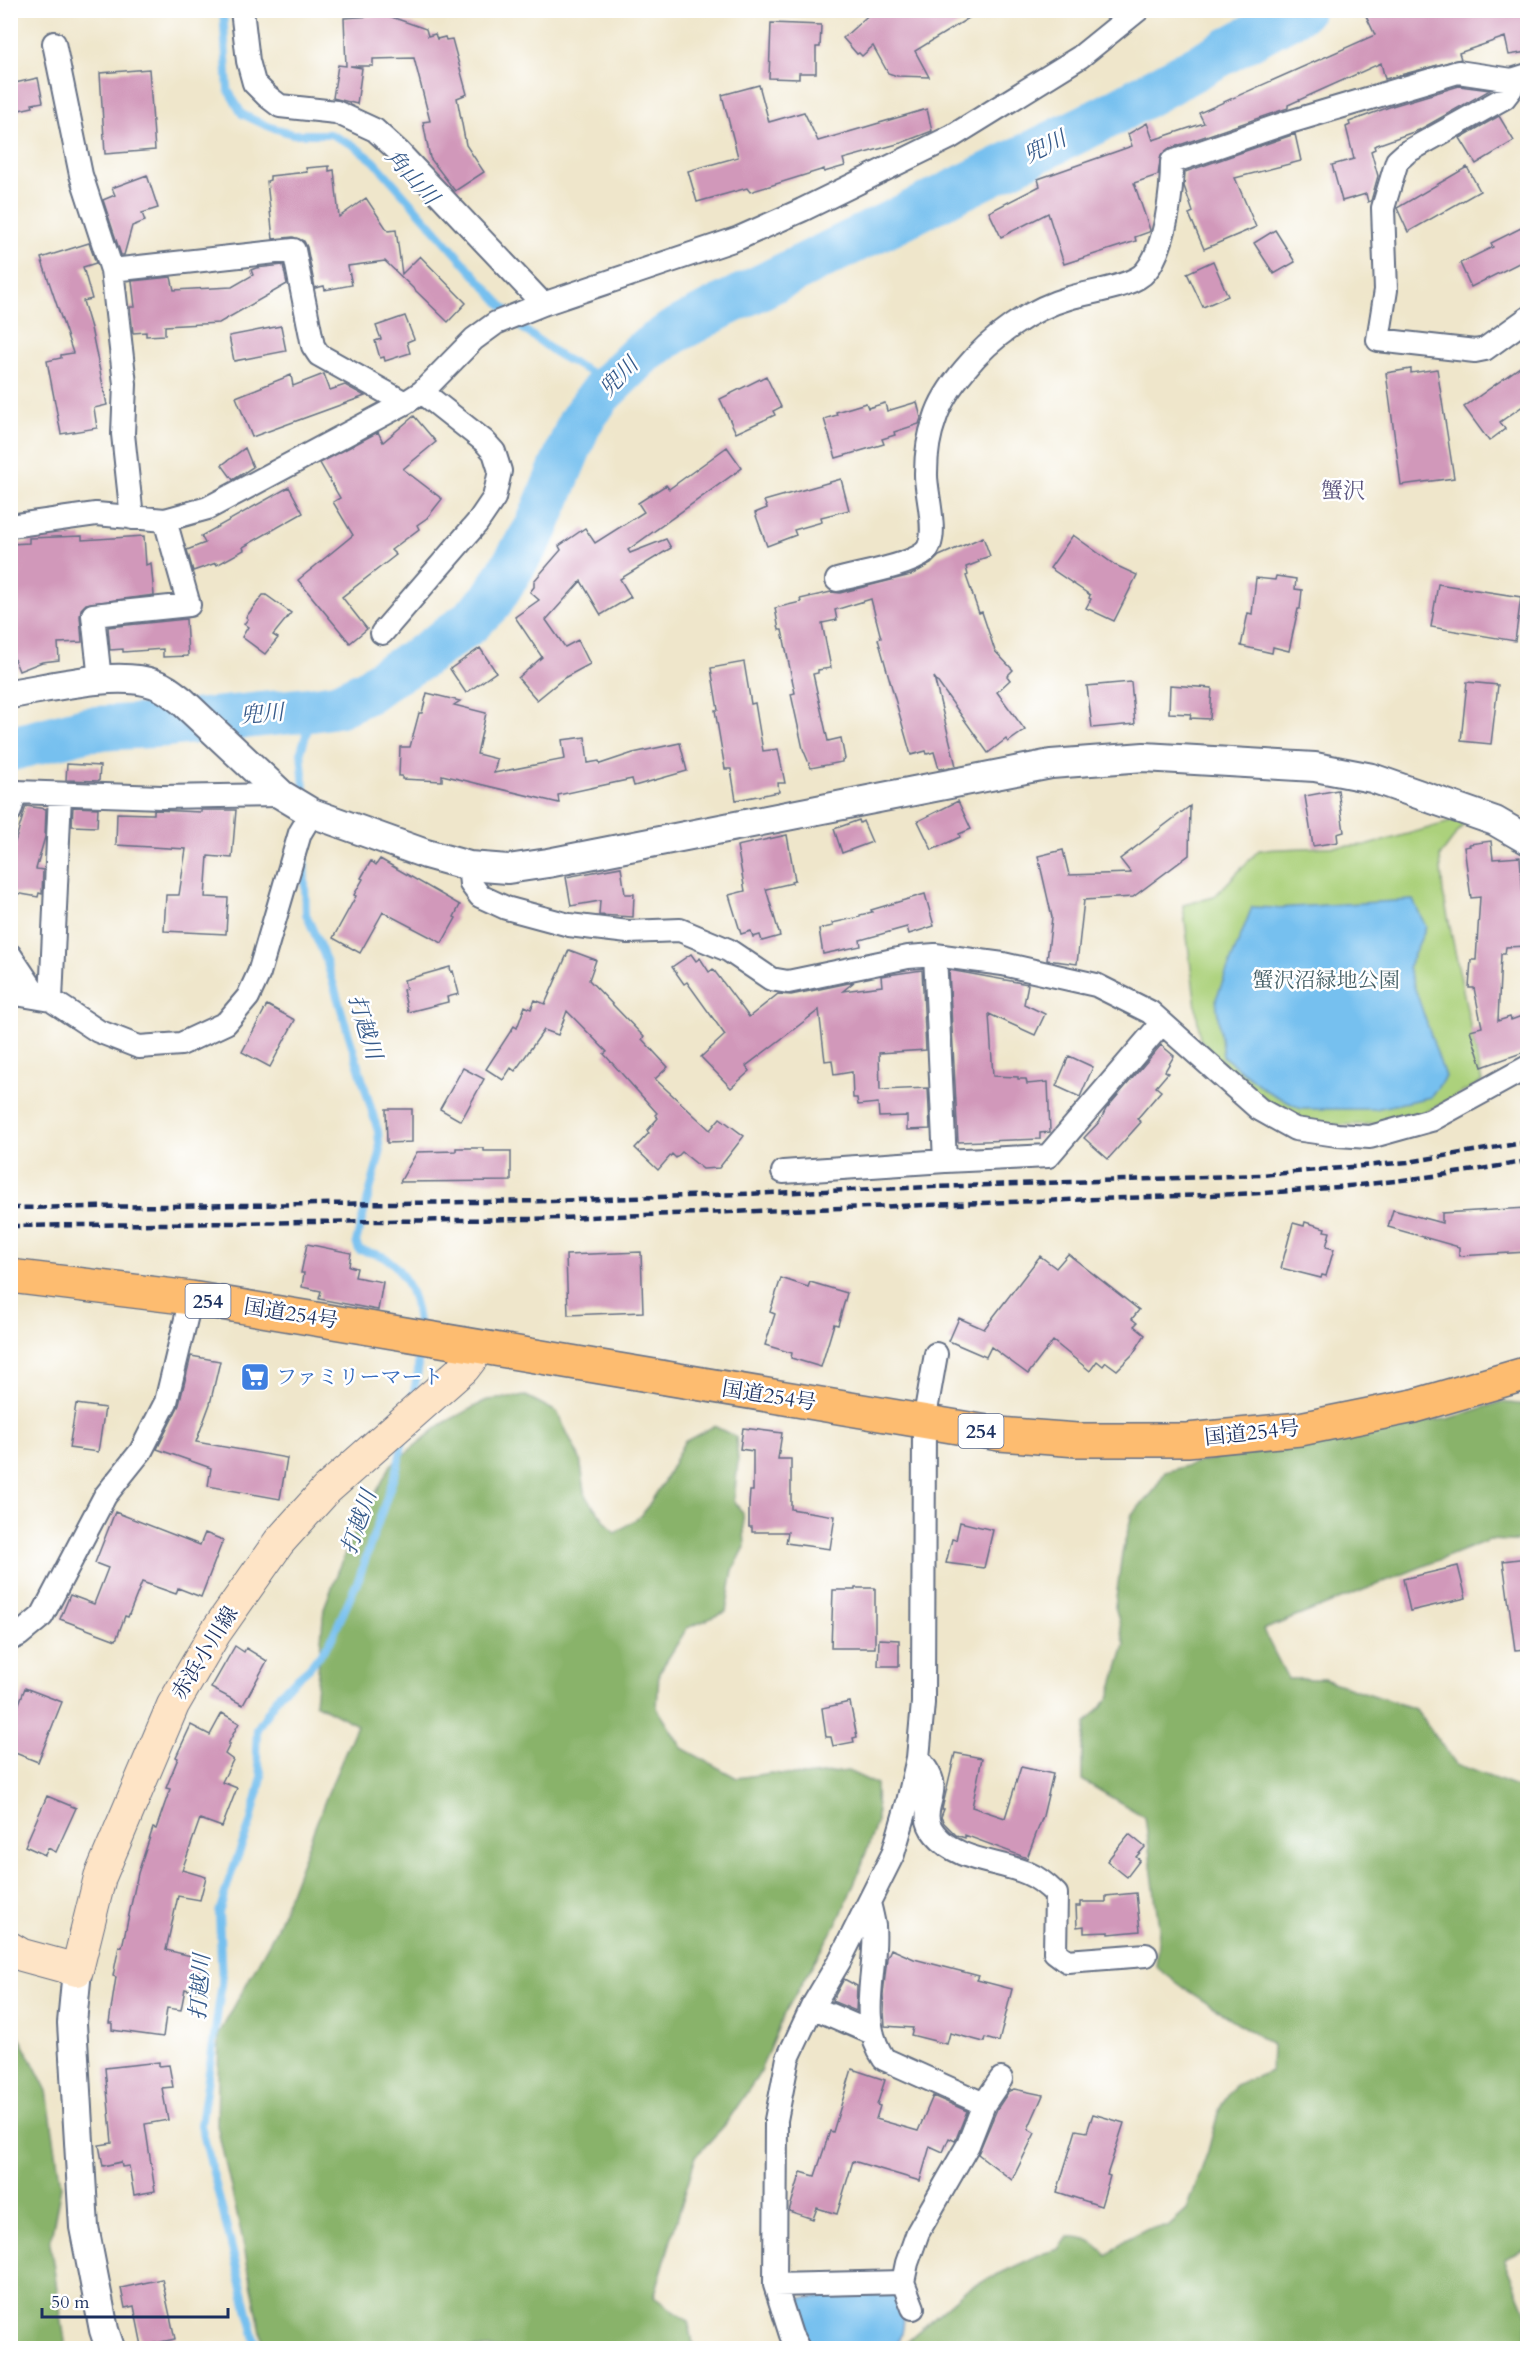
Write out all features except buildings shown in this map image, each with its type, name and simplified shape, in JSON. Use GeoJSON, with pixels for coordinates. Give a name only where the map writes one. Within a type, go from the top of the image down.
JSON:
{"type":"FeatureCollection","features":[{"type":"Feature","properties":{"kind":"highway","name":"国道254号"},"geometry":{"type":"LineString","coordinates":[[10,1276],[190,1298],[999,1434],[1077,1440],[1187,1440],[1300,1429],[1414,1406],[1527,1373]]}},
{"type":"Feature","properties":{"kind":"main road","name":"赤浜小川線"},"geometry":{"type":"LineString","coordinates":[[77,1970],[100,1877],[126,1812],[173,1705],[215,1633],[279,1542],[326,1490],[464,1368],[480,1347]]}},
{"type":"Feature","properties":{"kind":"main road"},"geometry":{"type":"LineString","coordinates":[[10,1948],[22,1955],[77,1970]]}},
{"type":"Feature","properties":{"kind":"street"},"geometry":{"type":"LineString","coordinates":[[242,10],[248,61],[254,83],[267,96],[280,106],[336,112],[375,130],[543,304]]}},
{"type":"Feature","properties":{"kind":"street"},"geometry":{"type":"LineString","coordinates":[[10,526],[96,514],[165,520],[208,508],[413,397],[474,339],[496,323],[543,304],[739,238],[951,137],[1080,57],[1138,10]]}},
{"type":"Feature","properties":{"kind":"street"},"geometry":{"type":"LineString","coordinates":[[54,43],[81,175],[112,270],[125,384],[123,434],[132,518]]}},
{"type":"Feature","properties":{"kind":"street"},"geometry":{"type":"LineString","coordinates":[[837,580],[905,562],[924,552],[931,543],[932,527],[926,473],[930,441],[935,418],[944,399],[965,369],[992,341],[1028,316],[1069,298],[1094,293],[1137,278],[1146,272],[1155,254],[1169,211],[1172,162],[1286,123],[1458,72],[1520,77]]}},
{"type":"Feature","properties":{"kind":"street"},"geometry":{"type":"LineString","coordinates":[[1520,77],[1504,98],[1407,152],[1397,161],[1383,208],[1386,290],[1378,340],[1475,351],[1485,349],[1527,318]]}},
{"type":"Feature","properties":{"kind":"street"},"geometry":{"type":"LineString","coordinates":[[112,270],[294,250],[314,346],[319,355],[413,397],[484,441],[494,452],[500,471],[494,498],[477,523],[382,633]]}},
{"type":"Feature","properties":{"kind":"street"},"geometry":{"type":"LineString","coordinates":[[100,680],[93,615],[189,605],[165,520]]}},
{"type":"Feature","properties":{"kind":"street"},"geometry":{"type":"LineString","coordinates":[[10,694],[100,680],[138,680],[154,683],[182,701],[282,795],[312,813],[426,854],[469,866],[508,869],[548,863],[1051,764],[1144,758],[1315,767],[1372,778],[1495,821],[1527,840]]}},
{"type":"Feature","properties":{"kind":"street"},"geometry":{"type":"LineString","coordinates":[[10,811],[16,792],[162,797],[282,795]]}},
{"type":"Feature","properties":{"kind":"street"},"geometry":{"type":"LineString","coordinates":[[44,999],[60,794]]}},
{"type":"Feature","properties":{"kind":"street"},"geometry":{"type":"LineString","coordinates":[[10,993],[44,999],[98,1031],[139,1047],[181,1044],[226,1023],[248,997],[259,973],[300,833],[312,813]]}},
{"type":"Feature","properties":{"kind":"street"},"geometry":{"type":"LineString","coordinates":[[469,866],[471,884],[480,896],[506,908],[569,925],[628,932],[680,930],[728,950],[771,979],[788,982],[908,957],[935,955],[1003,964],[1096,986],[1150,1012],[1161,1024],[1189,1044],[1259,1109],[1295,1129],[1370,1137],[1431,1120],[1527,1066]]}},
{"type":"Feature","properties":{"kind":"street"},"geometry":{"type":"LineString","coordinates":[[10,955],[44,999]]}},
{"type":"Feature","properties":{"kind":"street"},"geometry":{"type":"LineString","coordinates":[[935,955],[945,1161]]}},
{"type":"Feature","properties":{"kind":"street"},"geometry":{"type":"LineString","coordinates":[[783,1172],[1048,1156],[1161,1024]]}},
{"type":"Feature","properties":{"kind":"street"},"geometry":{"type":"LineString","coordinates":[[10,1639],[42,1616],[105,1496],[141,1451],[166,1402],[190,1298]]}},
{"type":"Feature","properties":{"kind":"street"},"geometry":{"type":"LineString","coordinates":[[798,2349],[791,2335],[775,2285],[776,2120],[788,2058],[812,2007],[869,1904],[892,1854],[908,1802],[918,1758],[924,1703],[924,1422],[936,1354]]}},
{"type":"Feature","properties":{"kind":"street"},"geometry":{"type":"LineString","coordinates":[[918,1758],[927,1769],[933,1783],[928,1805],[928,1820],[934,1833],[951,1849],[978,1860],[1026,1872],[1044,1882],[1056,1894],[1055,1952],[1067,1961],[1146,1955]]}},
{"type":"Feature","properties":{"kind":"street"},"geometry":{"type":"LineString","coordinates":[[869,1904],[874,1928],[870,2032],[874,2045],[884,2059],[984,2104]]}},
{"type":"Feature","properties":{"kind":"street"},"geometry":{"type":"LineString","coordinates":[[77,1970],[72,2023],[84,2227],[104,2330],[110,2349]]}},
{"type":"Feature","properties":{"kind":"street"},"geometry":{"type":"LineString","coordinates":[[812,2007],[870,2032]]}},
{"type":"Feature","properties":{"kind":"street"},"geometry":{"type":"LineString","coordinates":[[913,2307],[903,2282],[918,2232],[968,2145],[984,2104],[1000,2079]]}},
{"type":"Feature","properties":{"kind":"street"},"geometry":{"type":"LineString","coordinates":[[775,2285],[903,2282]]}},
{"type":"Feature","properties":{"kind":"green space","name":"蟹沢沼緑地公園"},"geometry":{"type":"Polygon","coordinates":[[[1457,820],[1464,824],[1440,856],[1443,893],[1482,1082],[1422,1114],[1380,1124],[1337,1125],[1294,1119],[1241,1082],[1200,1039],[1183,905],[1214,897],[1259,850],[1369,845],[1457,820]]]}},
{"type":"Feature","properties":{"kind":"green space"},"geometry":{"type":"Polygon","coordinates":[[[526,1396],[557,1412],[580,1459],[586,1497],[615,1533],[642,1515],[663,1483],[684,1442],[714,1426],[736,1437],[738,1461],[734,1501],[743,1513],[745,1547],[733,1570],[726,1612],[687,1628],[659,1673],[657,1708],[682,1748],[737,1778],[771,1773],[804,1776],[848,1771],[876,1784],[877,1821],[840,1917],[784,2014],[758,2076],[724,2126],[696,2156],[654,2297],[688,2321],[694,2348],[264,2348],[217,2126],[219,2034],[276,1930],[327,1795],[357,1725],[315,1703],[324,1608],[350,1541],[391,1465],[442,1424],[487,1400],[526,1396]]]}},
{"type":"Feature","properties":{"kind":"green space"},"geometry":{"type":"Polygon","coordinates":[[[1501,1402],[1525,1405],[1528,1412],[1527,1542],[1489,1540],[1263,1630],[1288,1679],[1324,1679],[1415,1709],[1456,1764],[1527,1791],[1528,2248],[1504,2259],[1527,2314],[1527,2348],[906,2348],[907,2341],[967,2289],[1041,2254],[1059,2249],[1068,2237],[1090,2241],[1107,2256],[1125,2240],[1146,2229],[1168,2227],[1187,2210],[1208,2151],[1219,2109],[1235,2085],[1271,2071],[1272,2045],[1188,1991],[1156,1967],[1159,1928],[1145,1817],[1082,1780],[1082,1748],[1086,1723],[1109,1698],[1125,1645],[1115,1606],[1122,1553],[1132,1514],[1153,1492],[1165,1472],[1357,1427],[1448,1419],[1501,1402]]]}},
{"type":"Feature","properties":{"kind":"green space"},"geometry":{"type":"Polygon","coordinates":[[[10,2017],[47,2091],[61,2186],[50,2243],[66,2348],[11,2348],[10,2017]]]}},
{"type":"Feature","properties":{"kind":"water"},"geometry":{"type":"Polygon","coordinates":[[[1413,900],[1426,927],[1408,968],[1445,1077],[1431,1097],[1375,1109],[1301,1109],[1267,1091],[1223,1056],[1216,999],[1252,907],[1276,908],[1413,900]]]}},
{"type":"Feature","properties":{"kind":"water"},"geometry":{"type":"Polygon","coordinates":[[[898,2294],[904,2322],[902,2334],[895,2348],[811,2348],[795,2306],[803,2298],[898,2294]]]}},
{"type":"Feature","properties":{"kind":"waterway","name":"角山川"},"geometry":{"type":"LineString","coordinates":[[223,10],[228,90],[242,114],[292,134],[330,134],[353,145],[374,161],[522,328],[560,356],[590,372],[607,385]]}},
{"type":"Feature","properties":{"kind":"waterway","name":"兜川"},"geometry":{"type":"LineString","coordinates":[[10,749],[87,729],[161,725],[314,709],[338,705],[368,691],[469,623],[491,601],[536,529],[580,422],[600,394],[641,354],[673,332],[722,306],[1106,117],[1301,10]]}},
{"type":"Feature","properties":{"kind":"waterway","name":"打越川"},"geometry":{"type":"LineString","coordinates":[[305,801],[301,751],[314,709]]}},
{"type":"Feature","properties":{"kind":"waterway","name":"打越川"},"geometry":{"type":"LineString","coordinates":[[304,852],[306,914],[326,960],[378,1131],[380,1154],[356,1242],[359,1250],[386,1258],[400,1272],[413,1299],[418,1328]]}},
{"type":"Feature","properties":{"kind":"waterway","name":"打越川"},"geometry":{"type":"LineString","coordinates":[[412,1400],[418,1371],[418,1343]]}},
{"type":"Feature","properties":{"kind":"waterway","name":"打越川"},"geometry":{"type":"LineString","coordinates":[[257,2348],[201,2125],[222,1983],[219,1913],[250,1824],[262,1777],[256,1752],[257,1729],[280,1693],[309,1668],[330,1642],[359,1578],[398,1465],[404,1435]]}},
{"type":"Feature","properties":{"kind":"railway"},"geometry":{"type":"LineString","coordinates":[[10,1208],[551,1201],[1261,1175],[1408,1162],[1528,1142]]}},
{"type":"Feature","properties":{"kind":"railway"},"geometry":{"type":"LineString","coordinates":[[10,1226],[532,1219],[1264,1193],[1396,1181],[1528,1161]]}},
{"type":"Feature","properties":{"kind":"place","name":"ファミリーマート"},"geometry":{"type":"Point","coordinates":[255,1377]}},
{"type":"Feature","properties":{"kind":"district","name":"蟹沢"},"geometry":{"type":"Point","coordinates":[1343,491]}}]}
